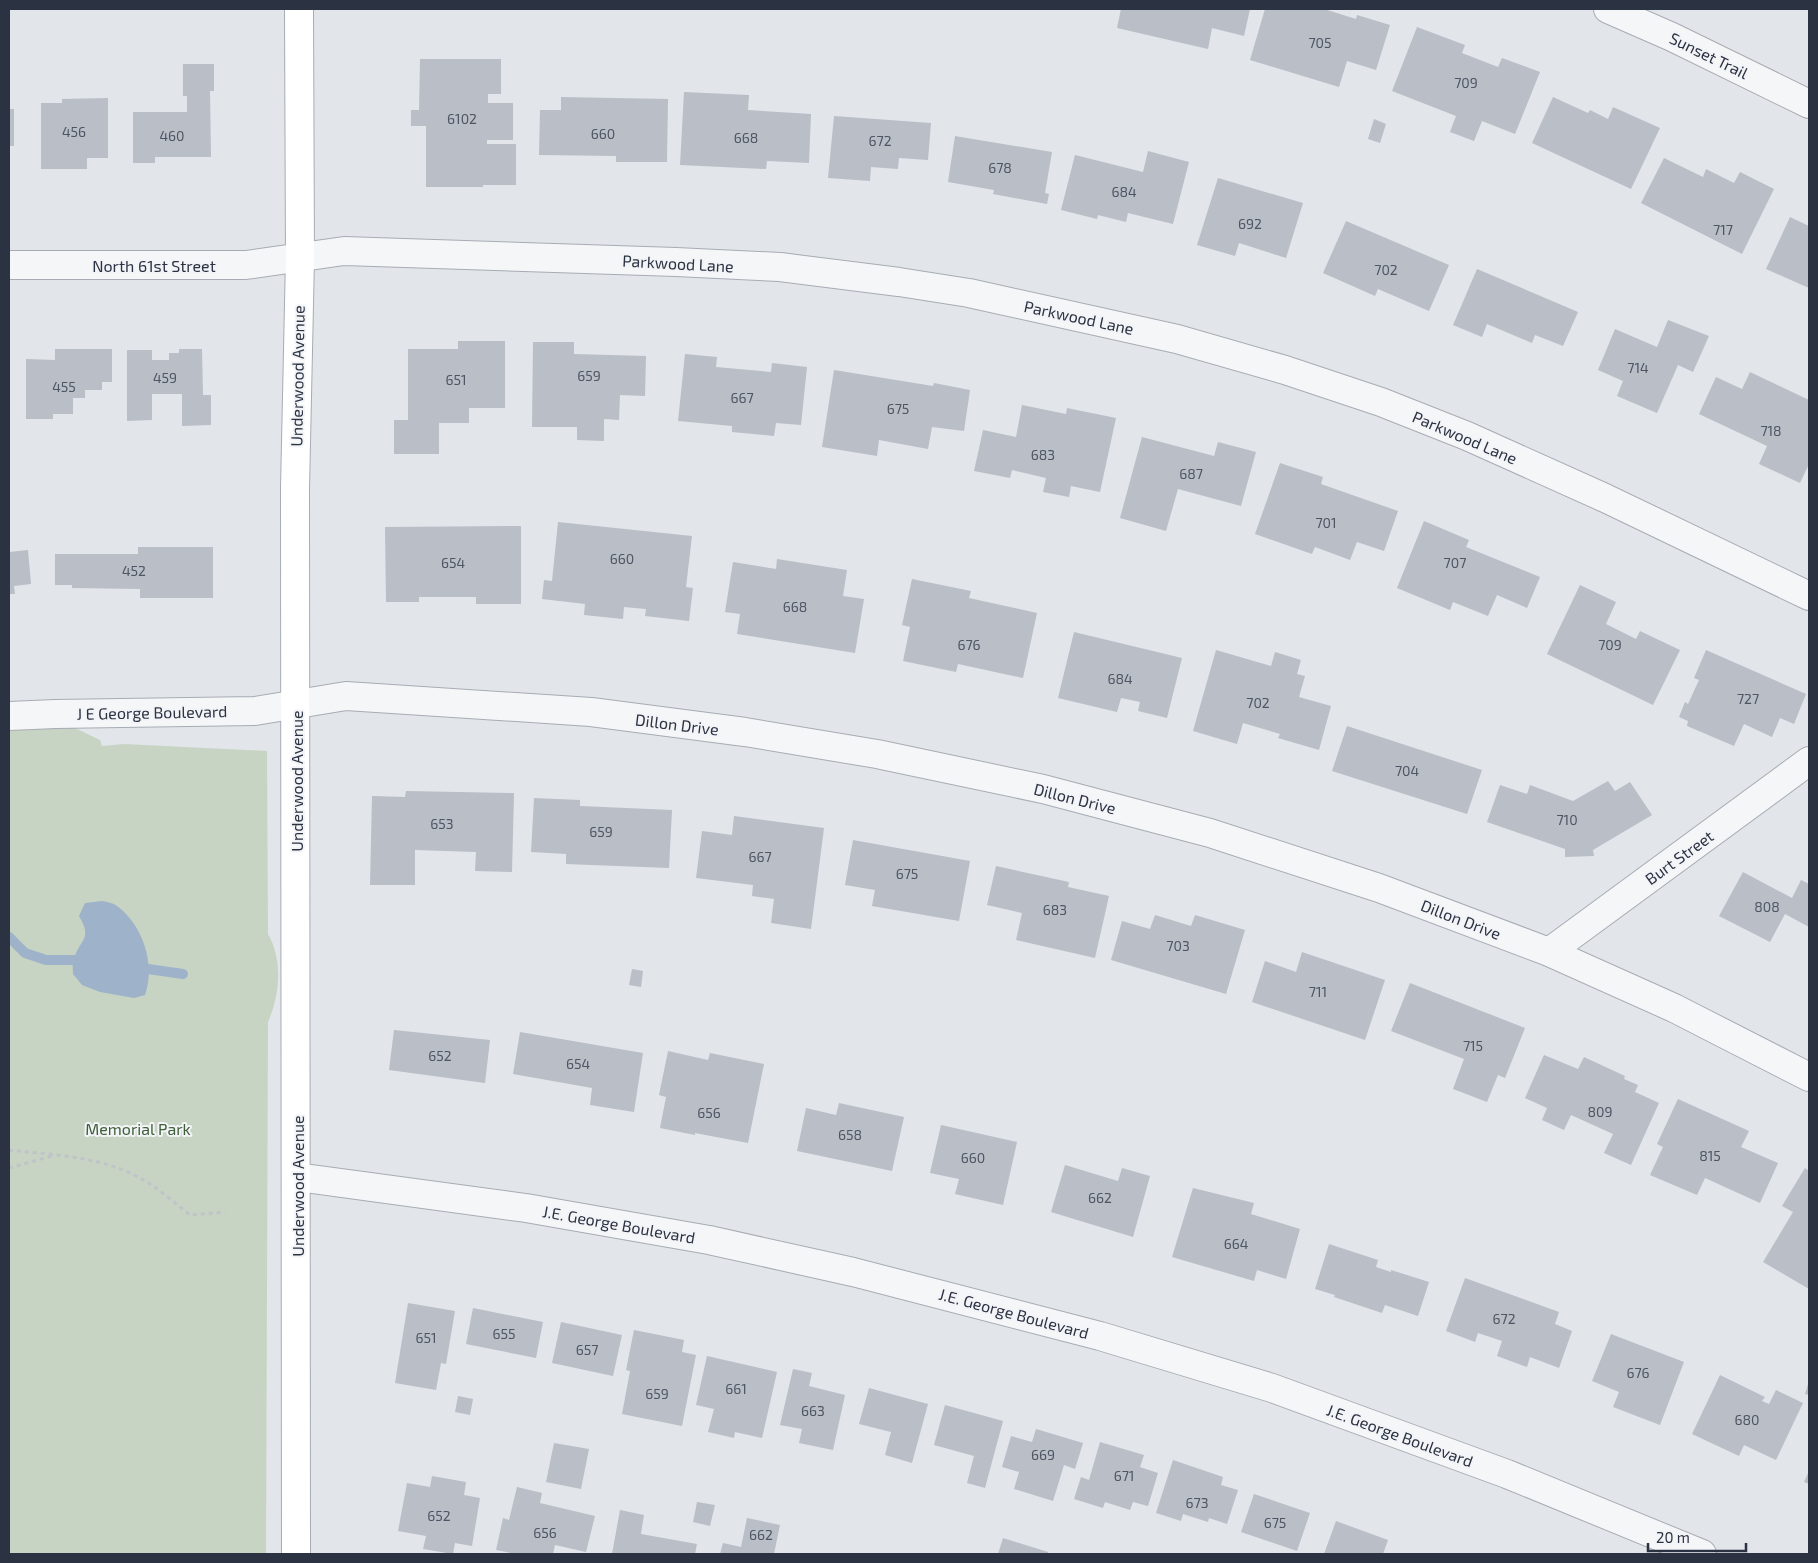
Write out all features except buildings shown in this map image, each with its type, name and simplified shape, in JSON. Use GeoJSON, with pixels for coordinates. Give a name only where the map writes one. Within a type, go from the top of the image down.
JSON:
{"type":"FeatureCollection","features":[{"type":"Feature","properties":{"kind":"main road","name":"Underwood Avenue"},"geometry":{"type":"LineString","coordinates":[[296,1554],[295,489],[300,258],[299,9]]}},
{"type":"Feature","properties":{"kind":"street","name":"Sunset Trail"},"geometry":{"type":"LineString","coordinates":[[1608,9],[1672,37],[1809,104]]}},
{"type":"Feature","properties":{"kind":"street","name":"Parkwood Lane"},"geometry":{"type":"LineString","coordinates":[[300,258],[344,251],[666,261],[780,268],[899,282],[969,293],[1177,339],[1285,370],[1355,393],[1458,432],[1605,498],[1809,596]]}},
{"type":"Feature","properties":{"kind":"street","name":"North 61st Street"},"geometry":{"type":"LineString","coordinates":[[9,265],[246,265],[300,258]]}},
{"type":"Feature","properties":{"kind":"street","name":"Dillon Drive"},"geometry":{"type":"LineString","coordinates":[[296,704],[346,696],[591,712],[745,732],[877,754],[1043,789],[1210,833],[1379,888],[1549,952],[1674,1008],[1809,1077]]}},
{"type":"Feature","properties":{"kind":"street","name":"J E George Boulevard"},"geometry":{"type":"LineString","coordinates":[[9,716],[255,711],[296,704]]}},
{"type":"Feature","properties":{"kind":"street","name":"Burt Street"},"geometry":{"type":"LineString","coordinates":[[1549,952],[1809,761]]}},
{"type":"Feature","properties":{"kind":"street","name":"J.E. George Boulevard"},"geometry":{"type":"LineString","coordinates":[[297,1177],[526,1208],[709,1240],[853,1272],[1100,1336],[1281,1391],[1507,1474],[1702,1554]]}},
{"type":"Feature","properties":{"kind":"path"},"geometry":{"type":"LineString","coordinates":[[9,1150],[99,1162],[139,1177],[190,1215],[224,1212]]}},
{"type":"Feature","properties":{"kind":"path"},"geometry":{"type":"LineString","coordinates":[[9,1168],[55,1155]]}},
{"type":"Feature","properties":{"kind":"green space","name":"Memorial Park"},"geometry":{"type":"Polygon","coordinates":[[[41,727],[73,727],[100,740],[102,746],[124,744],[267,751],[268,934],[276,955],[278,978],[275,1001],[268,1022],[266,1554],[9,1554],[9,731],[41,727]]]}},
{"type":"Feature","properties":{"kind":"water"},"geometry":{"type":"Polygon","coordinates":[[[102,901],[112,903],[126,914],[140,935],[145,946],[149,971],[145,995],[134,998],[100,992],[82,985],[73,974],[73,960],[85,934],[85,929],[79,916],[85,903],[102,901]]]}},
{"type":"Feature","properties":{"kind":"waterway"},"geometry":{"type":"LineString","coordinates":[[9,937],[25,953],[46,960],[73,960]]}},
{"type":"Feature","properties":{"kind":"waterway"},"geometry":{"type":"LineString","coordinates":[[148,969],[183,974]]}}]}
